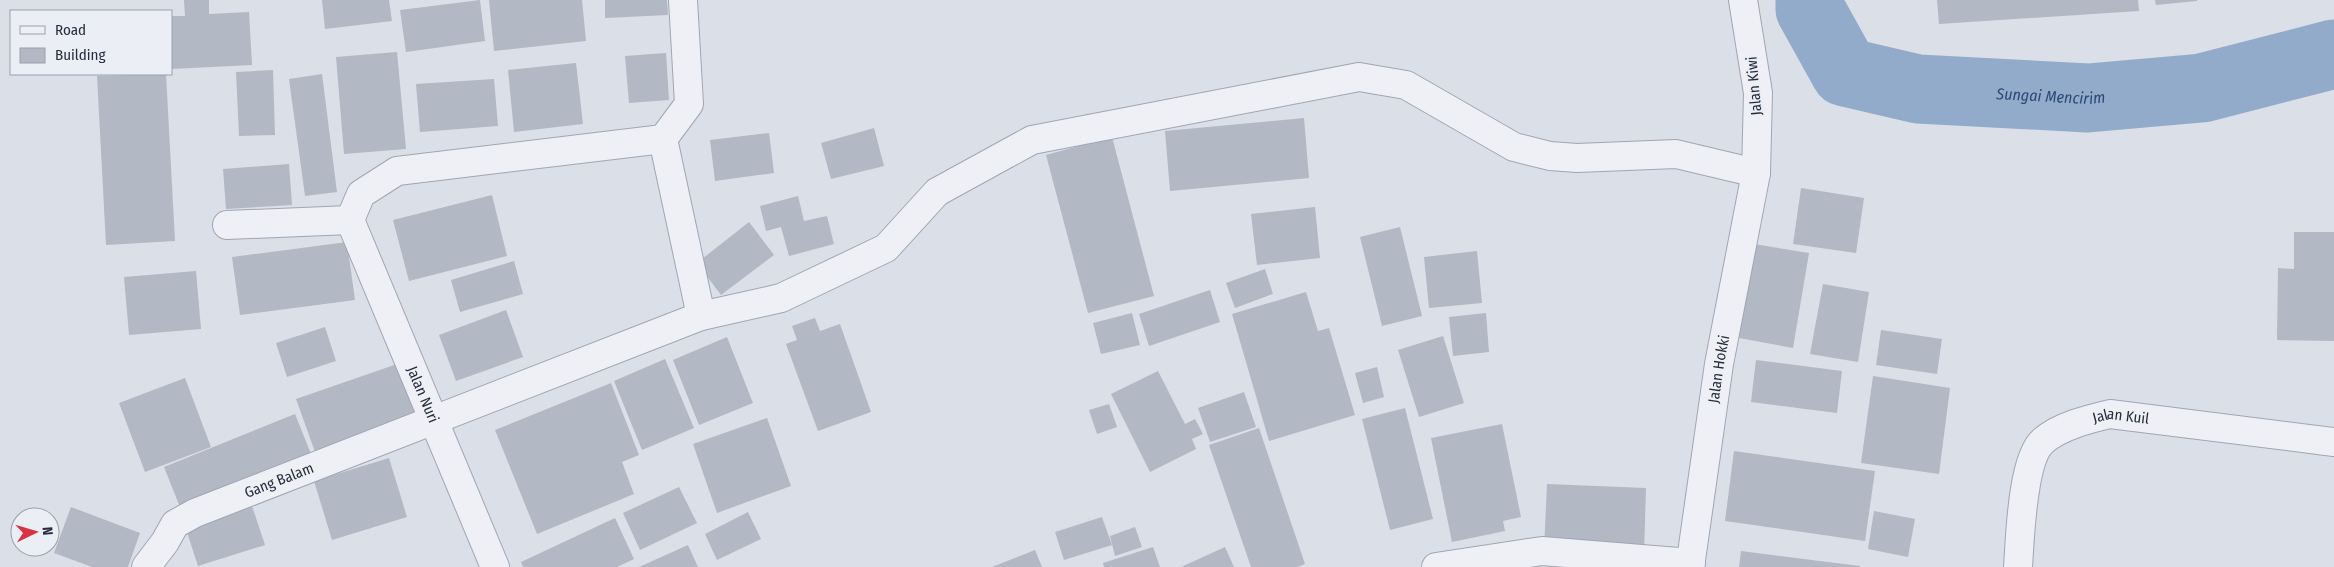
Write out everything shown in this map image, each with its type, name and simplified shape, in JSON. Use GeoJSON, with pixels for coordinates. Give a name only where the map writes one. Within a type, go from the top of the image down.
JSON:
{"type":"FeatureCollection","features":[{"type":"Feature","properties":{"kind":"street"},"geometry":{"type":"LineString","coordinates":[[227,225],[350,220],[361,194],[397,171],[663,138],[688,104],[684,0]]}},
{"type":"Feature","properties":{"kind":"street","name":"Jalan Kiwi"},"geometry":{"type":"LineString","coordinates":[[1742,0],[1758,93],[1756,172]]}},
{"type":"Feature","properties":{"kind":"street","name":"Gang Balam"},"geometry":{"type":"LineString","coordinates":[[146,567],[165,542],[175,524],[195,513],[701,316],[781,298],[886,248],[936,192],[1032,140],[1359,77],[1406,85],[1514,147],[1550,156],[1577,158],[1676,154],[1756,172]]}},
{"type":"Feature","properties":{"kind":"street"},"geometry":{"type":"LineString","coordinates":[[663,138],[701,316]]}},
{"type":"Feature","properties":{"kind":"street","name":"Jalan Hokki"},"geometry":{"type":"LineString","coordinates":[[1690,565],[1719,364],[1756,172]]}},
{"type":"Feature","properties":{"kind":"street","name":"Jalan Nuri"},"geometry":{"type":"LineString","coordinates":[[350,220],[495,567]]}},
{"type":"Feature","properties":{"kind":"street","name":"Jalan Kuil"},"geometry":{"type":"LineString","coordinates":[[2018,567],[2026,474],[2042,442],[2076,422],[2110,414],[2334,442]]}},
{"type":"Feature","properties":{"kind":"street"},"geometry":{"type":"LineString","coordinates":[[1436,567],[1542,551],[1690,565]]}},
{"type":"Feature","properties":{"kind":"building"},"geometry":{"type":"Polygon","coordinates":[[[184,0],[209,0],[209,14],[249,12],[252,65],[172,69],[172,16],[185,16],[184,0]]]}},
{"type":"Feature","properties":{"kind":"building"},"geometry":{"type":"Polygon","coordinates":[[[322,0],[389,0],[392,21],[325,29],[322,0]]]}},
{"type":"Feature","properties":{"kind":"building"},"geometry":{"type":"Polygon","coordinates":[[[480,0],[485,41],[406,52],[400,10],[480,0]]]}},
{"type":"Feature","properties":{"kind":"building"},"geometry":{"type":"Polygon","coordinates":[[[489,0],[582,0],[586,41],[494,51],[489,0]]]}},
{"type":"Feature","properties":{"kind":"building"},"geometry":{"type":"Polygon","coordinates":[[[605,0],[667,0],[668,15],[605,18],[605,0]]]}},
{"type":"Feature","properties":{"kind":"building"},"geometry":{"type":"Polygon","coordinates":[[[1937,0],[2138,0],[2139,11],[1939,24],[1937,0]]]}},
{"type":"Feature","properties":{"kind":"building"},"geometry":{"type":"Polygon","coordinates":[[[2155,0],[2197,0],[2197,1],[2156,5],[2155,0]]]}},
{"type":"Feature","properties":{"kind":"building"},"geometry":{"type":"Polygon","coordinates":[[[397,52],[406,149],[344,154],[336,57],[397,52]]]}},
{"type":"Feature","properties":{"kind":"building"},"geometry":{"type":"Polygon","coordinates":[[[666,53],[669,100],[629,103],[625,56],[666,53]]]}},
{"type":"Feature","properties":{"kind":"building"},"geometry":{"type":"Polygon","coordinates":[[[576,63],[583,124],[514,132],[508,70],[576,63]]]}},
{"type":"Feature","properties":{"kind":"building"},"geometry":{"type":"Polygon","coordinates":[[[273,70],[275,135],[239,136],[236,72],[273,70]]]}},
{"type":"Feature","properties":{"kind":"building"},"geometry":{"type":"Polygon","coordinates":[[[322,74],[337,192],[305,196],[289,79],[322,74]]]}},
{"type":"Feature","properties":{"kind":"building"},"geometry":{"type":"Polygon","coordinates":[[[166,75],[175,241],[106,245],[97,76],[166,75]]]}},
{"type":"Feature","properties":{"kind":"building"},"geometry":{"type":"Polygon","coordinates":[[[494,79],[498,126],[420,132],[416,84],[494,79]]]}},
{"type":"Feature","properties":{"kind":"building"},"geometry":{"type":"Polygon","coordinates":[[[1304,118],[1309,178],[1170,191],[1165,131],[1304,118]]]}},
{"type":"Feature","properties":{"kind":"building"},"geometry":{"type":"Polygon","coordinates":[[[874,128],[884,166],[831,179],[821,143],[874,128]]]}},
{"type":"Feature","properties":{"kind":"building"},"geometry":{"type":"Polygon","coordinates":[[[769,133],[774,173],[715,181],[710,140],[769,133]]]}},
{"type":"Feature","properties":{"kind":"building"},"geometry":{"type":"Polygon","coordinates":[[[1112,137],[1154,296],[1088,313],[1046,155],[1112,137]]]}},
{"type":"Feature","properties":{"kind":"building"},"geometry":{"type":"Polygon","coordinates":[[[289,164],[292,205],[226,209],[223,169],[289,164]]]}},
{"type":"Feature","properties":{"kind":"building"},"geometry":{"type":"Polygon","coordinates":[[[1801,188],[1864,198],[1856,253],[1793,244],[1801,188]]]}},
{"type":"Feature","properties":{"kind":"building"},"geometry":{"type":"Polygon","coordinates":[[[492,195],[507,256],[409,281],[393,220],[492,195]]]}},
{"type":"Feature","properties":{"kind":"building"},"geometry":{"type":"Polygon","coordinates":[[[798,196],[804,221],[827,216],[834,244],[789,256],[781,227],[766,231],[760,206],[798,196]]]}},
{"type":"Feature","properties":{"kind":"building"},"geometry":{"type":"Polygon","coordinates":[[[1315,207],[1320,258],[1257,265],[1251,214],[1315,207]]]}},
{"type":"Feature","properties":{"kind":"building"},"geometry":{"type":"Polygon","coordinates":[[[749,222],[774,255],[721,295],[697,263],[749,222]]]}},
{"type":"Feature","properties":{"kind":"building"},"geometry":{"type":"Polygon","coordinates":[[[1400,227],[1422,316],[1382,326],[1360,237],[1400,227]]]}},
{"type":"Feature","properties":{"kind":"building"},"geometry":{"type":"Polygon","coordinates":[[[2294,232],[2334,232],[2334,341],[2277,340],[2278,268],[2294,269],[2294,232]]]}},
{"type":"Feature","properties":{"kind":"building"},"geometry":{"type":"Polygon","coordinates":[[[347,242],[355,300],[240,315],[232,257],[347,242]]]}},
{"type":"Feature","properties":{"kind":"building"},"geometry":{"type":"Polygon","coordinates":[[[1754,244],[1809,253],[1793,348],[1739,338],[1754,244]]]}},
{"type":"Feature","properties":{"kind":"building"},"geometry":{"type":"Polygon","coordinates":[[[1477,251],[1482,303],[1429,308],[1424,257],[1477,251]]]}},
{"type":"Feature","properties":{"kind":"building"},"geometry":{"type":"Polygon","coordinates":[[[514,261],[523,294],[460,312],[451,280],[514,261]]]}},
{"type":"Feature","properties":{"kind":"building"},"geometry":{"type":"Polygon","coordinates":[[[1265,269],[1273,294],[1235,308],[1226,283],[1265,269]]]}},
{"type":"Feature","properties":{"kind":"building"},"geometry":{"type":"Polygon","coordinates":[[[196,271],[201,329],[129,335],[124,277],[196,271]]]}},
{"type":"Feature","properties":{"kind":"building"},"geometry":{"type":"Polygon","coordinates":[[[1823,284],[1869,292],[1858,362],[1810,354],[1823,284]]]}},
{"type":"Feature","properties":{"kind":"building"},"geometry":{"type":"Polygon","coordinates":[[[1210,290],[1220,322],[1149,346],[1139,314],[1210,290]]]}},
{"type":"Feature","properties":{"kind":"building"},"geometry":{"type":"Polygon","coordinates":[[[1306,292],[1318,331],[1329,328],[1355,415],[1269,441],[1232,314],[1306,292]]]}},
{"type":"Feature","properties":{"kind":"building"},"geometry":{"type":"Polygon","coordinates":[[[506,310],[523,357],[456,381],[439,335],[506,310]]]}},
{"type":"Feature","properties":{"kind":"building"},"geometry":{"type":"Polygon","coordinates":[[[1132,313],[1140,345],[1101,354],[1093,323],[1132,313]]]}},
{"type":"Feature","properties":{"kind":"building"},"geometry":{"type":"Polygon","coordinates":[[[1486,313],[1489,352],[1453,356],[1449,317],[1486,313]]]}},
{"type":"Feature","properties":{"kind":"building"},"geometry":{"type":"Polygon","coordinates":[[[815,318],[820,331],[840,324],[871,412],[818,431],[786,344],[797,340],[792,326],[815,318]]]}},
{"type":"Feature","properties":{"kind":"building"},"geometry":{"type":"Polygon","coordinates":[[[325,327],[336,361],[287,377],[276,343],[325,327]]]}},
{"type":"Feature","properties":{"kind":"building"},"geometry":{"type":"Polygon","coordinates":[[[1881,330],[1942,339],[1937,374],[1876,365],[1881,330]]]}},
{"type":"Feature","properties":{"kind":"building"},"geometry":{"type":"Polygon","coordinates":[[[1443,336],[1464,403],[1419,417],[1398,350],[1443,336]]]}},
{"type":"Feature","properties":{"kind":"building"},"geometry":{"type":"Polygon","coordinates":[[[727,337],[753,403],[699,425],[673,360],[727,337]]]}},
{"type":"Feature","properties":{"kind":"building"},"geometry":{"type":"Polygon","coordinates":[[[665,359],[694,428],[642,450],[614,381],[665,359]]]}},
{"type":"Feature","properties":{"kind":"building"},"geometry":{"type":"Polygon","coordinates":[[[1756,360],[1842,371],[1837,413],[1751,402],[1756,360]]]}},
{"type":"Feature","properties":{"kind":"building"},"geometry":{"type":"Polygon","coordinates":[[[400,363],[419,415],[315,452],[296,399],[400,363]]]}},
{"type":"Feature","properties":{"kind":"building"},"geometry":{"type":"Polygon","coordinates":[[[1377,367],[1384,397],[1363,403],[1355,373],[1377,367]]]}},
{"type":"Feature","properties":{"kind":"building"},"geometry":{"type":"Polygon","coordinates":[[[1158,371],[1185,424],[1195,419],[1203,434],[1192,439],[1196,449],[1150,472],[1111,394],[1158,371]]]}},
{"type":"Feature","properties":{"kind":"building"},"geometry":{"type":"Polygon","coordinates":[[[1873,376],[1950,388],[1939,474],[1861,463],[1873,376]]]}},
{"type":"Feature","properties":{"kind":"building"},"geometry":{"type":"Polygon","coordinates":[[[185,378],[211,447],[145,472],[119,403],[185,378]]]}},
{"type":"Feature","properties":{"kind":"building"},"geometry":{"type":"Polygon","coordinates":[[[611,383],[639,455],[622,462],[634,494],[537,534],[495,430],[611,383]]]}},
{"type":"Feature","properties":{"kind":"building"},"geometry":{"type":"Polygon","coordinates":[[[1244,392],[1256,427],[1210,442],[1198,408],[1244,392]]]}},
{"type":"Feature","properties":{"kind":"building"},"geometry":{"type":"Polygon","coordinates":[[[1109,404],[1117,427],[1097,434],[1089,410],[1109,404]]]}},
{"type":"Feature","properties":{"kind":"building"},"geometry":{"type":"Polygon","coordinates":[[[1405,408],[1433,519],[1390,530],[1362,419],[1405,408]]]}},
{"type":"Feature","properties":{"kind":"building"},"geometry":{"type":"Polygon","coordinates":[[[295,414],[313,459],[182,512],[164,467],[295,414]]]}},
{"type":"Feature","properties":{"kind":"building"},"geometry":{"type":"Polygon","coordinates":[[[767,418],[791,486],[717,513],[693,444],[767,418]]]}},
{"type":"Feature","properties":{"kind":"building"},"geometry":{"type":"Polygon","coordinates":[[[1502,424],[1521,517],[1503,521],[1505,531],[1452,542],[1431,438],[1502,424]]]}},
{"type":"Feature","properties":{"kind":"building"},"geometry":{"type":"Polygon","coordinates":[[[1259,428],[1305,564],[1297,567],[1251,567],[1209,445],[1259,428]]]}},
{"type":"Feature","properties":{"kind":"building"},"geometry":{"type":"Polygon","coordinates":[[[1734,451],[1875,471],[1865,541],[1725,521],[1734,451]]]}},
{"type":"Feature","properties":{"kind":"building"},"geometry":{"type":"Polygon","coordinates":[[[389,458],[407,517],[332,540],[314,481],[389,458]]]}},
{"type":"Feature","properties":{"kind":"building"},"geometry":{"type":"Polygon","coordinates":[[[1547,484],[1646,488],[1644,554],[1544,550],[1547,484]]]}},
{"type":"Feature","properties":{"kind":"building"},"geometry":{"type":"Polygon","coordinates":[[[679,487],[697,523],[640,550],[623,513],[679,487]]]}},
{"type":"Feature","properties":{"kind":"building"},"geometry":{"type":"Polygon","coordinates":[[[250,500],[265,545],[198,566],[184,523],[250,500]]]}},
{"type":"Feature","properties":{"kind":"building"},"geometry":{"type":"Polygon","coordinates":[[[71,507],[140,533],[128,567],[92,567],[60,555],[60,537],[71,507]]]}},
{"type":"Feature","properties":{"kind":"building"},"geometry":{"type":"Polygon","coordinates":[[[1874,511],[1915,519],[1908,557],[1868,549],[1874,511]]]}},
{"type":"Feature","properties":{"kind":"building"},"geometry":{"type":"Polygon","coordinates":[[[748,512],[761,539],[717,560],[705,534],[748,512]]]}},
{"type":"Feature","properties":{"kind":"building"},"geometry":{"type":"Polygon","coordinates":[[[1102,517],[1112,545],[1064,560],[1055,532],[1102,517]]]}},
{"type":"Feature","properties":{"kind":"building"},"geometry":{"type":"Polygon","coordinates":[[[615,518],[634,559],[617,567],[523,567],[521,562],[615,518]]]}},
{"type":"Feature","properties":{"kind":"building"},"geometry":{"type":"Polygon","coordinates":[[[1135,527],[1142,547],[1115,556],[1110,536],[1135,527]]]}},
{"type":"Feature","properties":{"kind":"building"},"geometry":{"type":"Polygon","coordinates":[[[688,545],[698,567],[639,567],[688,545]]]}},
{"type":"Feature","properties":{"kind":"building"},"geometry":{"type":"Polygon","coordinates":[[[1153,547],[1160,567],[1104,567],[1103,563],[1153,547]]]}},
{"type":"Feature","properties":{"kind":"building"},"geometry":{"type":"Polygon","coordinates":[[[1225,547],[1234,567],[1181,567],[1225,547]]]}},
{"type":"Feature","properties":{"kind":"building"},"geometry":{"type":"Polygon","coordinates":[[[1035,550],[1042,567],[992,567],[1035,550]]]}},
{"type":"Feature","properties":{"kind":"building"},"geometry":{"type":"Polygon","coordinates":[[[1741,551],[1860,566],[1860,567],[1739,567],[1741,551]]]}},
{"type":"Feature","properties":{"kind":"waterway","name":"Sungai Mencirim"},"geometry":{"type":"LineString","coordinates":[[1810,0],[1810,9],[1845,72],[1918,89],[2088,98],[2202,88],[2334,54]]}}]}
